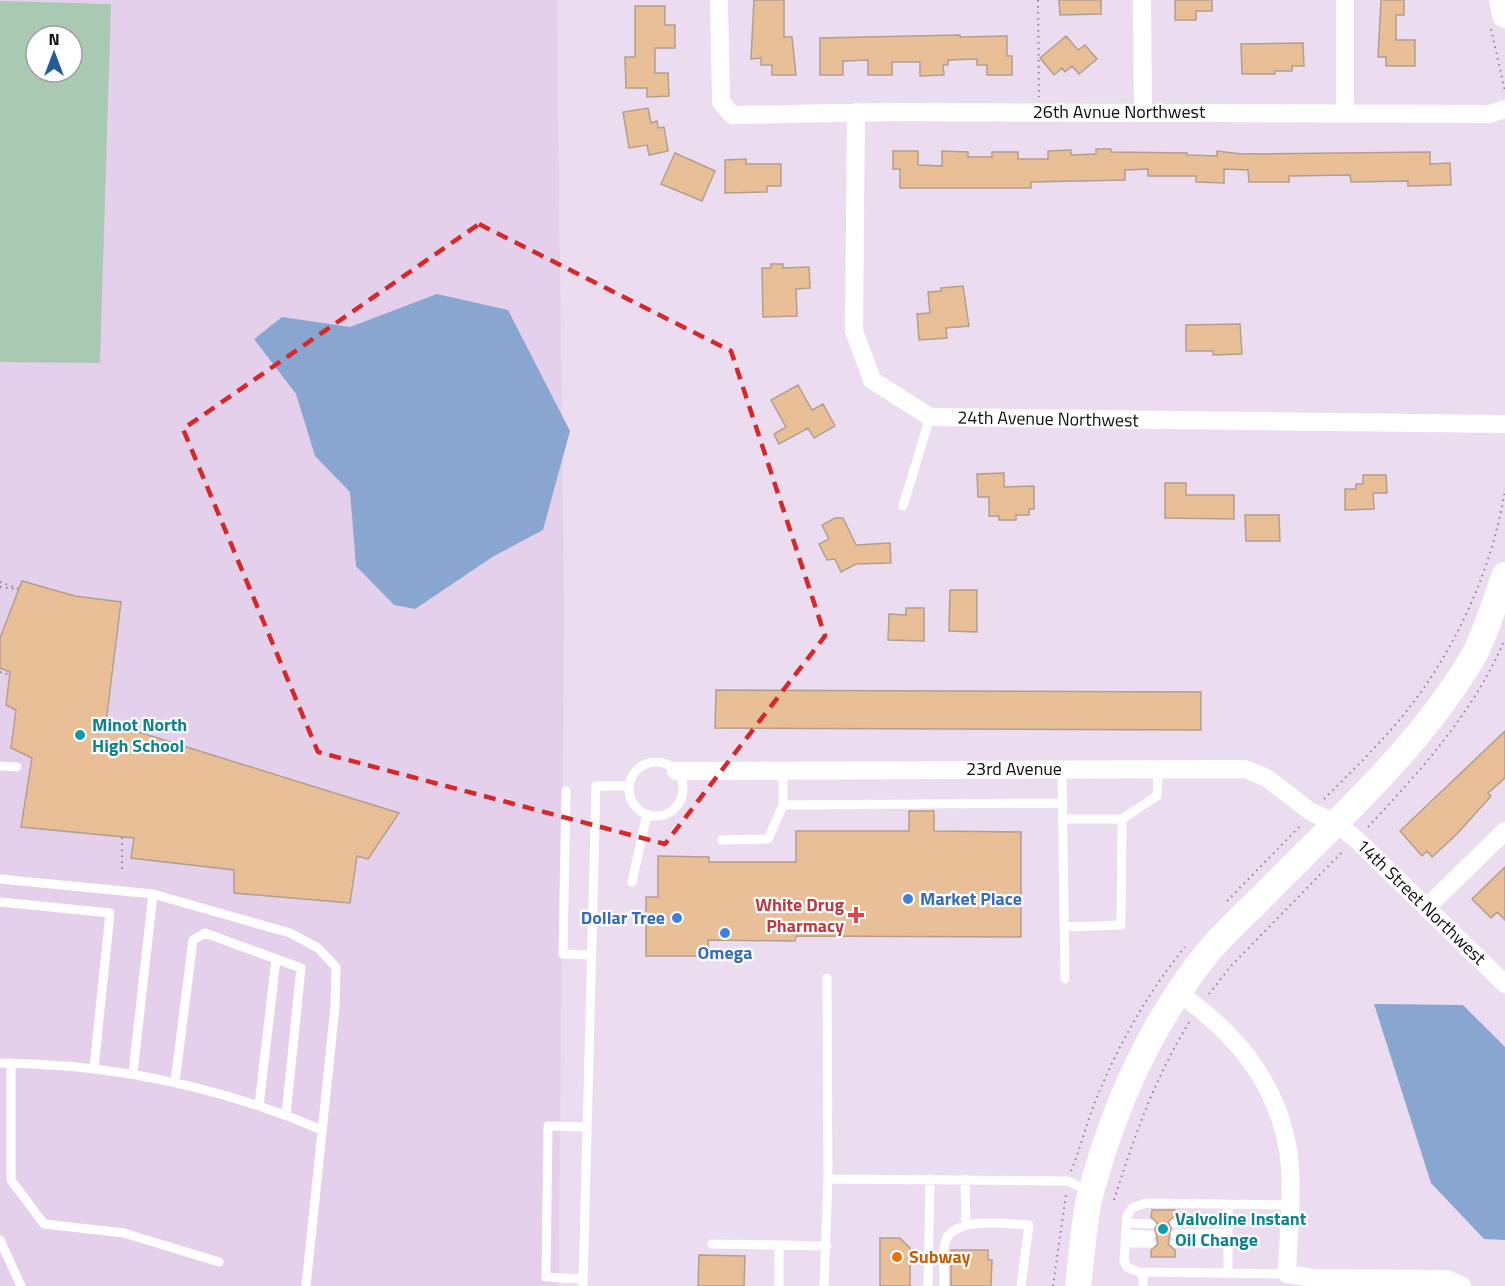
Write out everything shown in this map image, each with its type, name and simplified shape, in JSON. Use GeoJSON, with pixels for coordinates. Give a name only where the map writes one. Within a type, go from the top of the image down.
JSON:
{"type":"FeatureCollection","features":[{"type":"Feature","properties":{"kind":"street","name":"26th Avnue Northwest"},"geometry":{"type":"LineString","coordinates":[[719,0],[721,102],[732,115],[856,112],[1489,114],[1505,109]]}},
{"type":"Feature","properties":{"kind":"street"},"geometry":{"type":"LineString","coordinates":[[1143,0],[1143,112]]}},
{"type":"Feature","properties":{"kind":"street"},"geometry":{"type":"LineString","coordinates":[[1345,0],[1345,113]]}},
{"type":"Feature","properties":{"kind":"street"},"geometry":{"type":"LineString","coordinates":[[856,112],[854,331],[872,380],[930,417]]}},
{"type":"Feature","properties":{"kind":"street","name":"24th Avenue Northwest"},"geometry":{"type":"LineString","coordinates":[[930,417],[1505,424]]}},
{"type":"Feature","properties":{"kind":"street"},"geometry":{"type":"LineString","coordinates":[[1078,1286],[1103,1196],[1125,1092],[1145,1048],[1189,1000],[1208,952],[1377,782],[1427,721],[1474,654],[1505,574]]}},
{"type":"Feature","properties":{"kind":"street","name":"23rd Avenue"},"geometry":{"type":"LineString","coordinates":[[676,771],[1245,769],[1267,777],[1311,812],[1336,823]]}},
{"type":"Feature","properties":{"kind":"street","name":"14th Street Northwest"},"geometry":{"type":"LineString","coordinates":[[1336,823],[1356,839],[1505,984]]}},
{"type":"Feature","properties":{"kind":"street"},"geometry":{"type":"LineString","coordinates":[[1427,907],[1505,831]]}},
{"type":"Feature","properties":{"kind":"street"},"geometry":{"type":"LineString","coordinates":[[1189,1000],[1244,1051],[1270,1090],[1288,1151],[1289,1205],[1295,1279],[1447,1279],[1462,1286]]}},
{"type":"Feature","properties":{"kind":"lane"},"geometry":{"type":"LineString","coordinates":[[903,506],[930,417]]}},
{"type":"Feature","properties":{"kind":"lane"},"geometry":{"type":"LineString","coordinates":[[652,762],[669,765],[676,771],[683,786],[679,803],[665,814],[647,814],[633,803],[629,786],[637,770],[652,762]]}},
{"type":"Feature","properties":{"kind":"lane"},"geometry":{"type":"LineString","coordinates":[[0,766],[17,767]]}},
{"type":"Feature","properties":{"kind":"lane"},"geometry":{"type":"LineString","coordinates":[[722,840],[768,839],[783,805],[783,769]]}},
{"type":"Feature","properties":{"kind":"lane"},"geometry":{"type":"LineString","coordinates":[[1062,770],[1065,979]]}},
{"type":"Feature","properties":{"kind":"lane"},"geometry":{"type":"LineString","coordinates":[[1063,819],[1122,819],[1157,796],[1158,770]]}},
{"type":"Feature","properties":{"kind":"lane"},"geometry":{"type":"LineString","coordinates":[[587,1127],[548,1126],[546,1277],[583,1282],[596,786],[629,786]]}},
{"type":"Feature","properties":{"kind":"lane"},"geometry":{"type":"LineString","coordinates":[[566,791],[563,954],[591,955]]}},
{"type":"Feature","properties":{"kind":"lane"},"geometry":{"type":"LineString","coordinates":[[783,805],[1063,803]]}},
{"type":"Feature","properties":{"kind":"lane"},"geometry":{"type":"LineString","coordinates":[[632,882],[647,814]]}},
{"type":"Feature","properties":{"kind":"lane"},"geometry":{"type":"LineString","coordinates":[[1064,927],[1121,925],[1122,819]]}},
{"type":"Feature","properties":{"kind":"lane"},"geometry":{"type":"LineString","coordinates":[[0,879],[153,894],[290,933],[318,948],[336,968],[335,1007],[306,1286]]}},
{"type":"Feature","properties":{"kind":"lane"},"geometry":{"type":"LineString","coordinates":[[133,1073],[153,894]]}},
{"type":"Feature","properties":{"kind":"lane"},"geometry":{"type":"LineString","coordinates":[[0,902],[110,913],[94,1068]]}},
{"type":"Feature","properties":{"kind":"lane"},"geometry":{"type":"LineString","coordinates":[[175,1082],[193,940],[205,933],[301,968],[286,1114]]}},
{"type":"Feature","properties":{"kind":"lane"},"geometry":{"type":"LineString","coordinates":[[259,1106],[276,959]]}},
{"type":"Feature","properties":{"kind":"lane"},"geometry":{"type":"LineString","coordinates":[[824,1286],[828,1179],[827,978]]}},
{"type":"Feature","properties":{"kind":"lane"},"geometry":{"type":"LineString","coordinates":[[0,1063],[94,1068],[133,1073],[218,1092],[286,1114],[321,1130]]}},
{"type":"Feature","properties":{"kind":"lane"},"geometry":{"type":"LineString","coordinates":[[11,1063],[11,1180],[44,1224],[124,1233],[219,1262]]}},
{"type":"Feature","properties":{"kind":"lane"},"geometry":{"type":"LineString","coordinates":[[828,1179],[1068,1181],[1103,1196]]}},
{"type":"Feature","properties":{"kind":"lane"},"geometry":{"type":"LineString","coordinates":[[928,1286],[930,1179]]}},
{"type":"Feature","properties":{"kind":"lane"},"geometry":{"type":"LineString","coordinates":[[965,1179],[966,1224]]}},
{"type":"Feature","properties":{"kind":"lane"},"geometry":{"type":"LineString","coordinates":[[1289,1205],[1146,1203],[1132,1208],[1127,1223],[1124,1261],[1127,1267],[1143,1272],[1264,1274],[1295,1279]]}},
{"type":"Feature","properties":{"kind":"lane"},"geometry":{"type":"LineString","coordinates":[[1228,1204],[1228,1274]]}},
{"type":"Feature","properties":{"kind":"lane"},"geometry":{"type":"LineString","coordinates":[[1127,1223],[1151,1224]]}},
{"type":"Feature","properties":{"kind":"lane"},"geometry":{"type":"LineString","coordinates":[[1175,1223],[1228,1228]]}},
{"type":"Feature","properties":{"kind":"lane"},"geometry":{"type":"LineString","coordinates":[[944,1286],[947,1238],[954,1229],[966,1224],[1029,1224],[1021,1286]]}},
{"type":"Feature","properties":{"kind":"lane"},"geometry":{"type":"LineString","coordinates":[[1228,1228],[1175,1239],[1228,1243]]}},
{"type":"Feature","properties":{"kind":"lane"},"geometry":{"type":"LineString","coordinates":[[1125,1239],[1151,1239]]}},
{"type":"Feature","properties":{"kind":"lane"},"geometry":{"type":"LineString","coordinates":[[0,1240],[21,1286]]}},
{"type":"Feature","properties":{"kind":"lane"},"geometry":{"type":"LineString","coordinates":[[712,1244],[827,1246]]}},
{"type":"Feature","properties":{"kind":"lane"},"geometry":{"type":"LineString","coordinates":[[779,1245],[779,1286]]}},
{"type":"Feature","properties":{"kind":"lane"},"geometry":{"type":"LineString","coordinates":[[1143,1272],[1143,1286]]}},
{"type":"Feature","properties":{"kind":"lane"},"geometry":{"type":"LineString","coordinates":[[1264,1274],[1265,1286]]}},
{"type":"Feature","properties":{"kind":"path"},"geometry":{"type":"LineString","coordinates":[[1038,0],[1039,112]]}},
{"type":"Feature","properties":{"kind":"path"},"geometry":{"type":"LineString","coordinates":[[1499,12],[1505,91]]}},
{"type":"Feature","properties":{"kind":"path"},"geometry":{"type":"LineString","coordinates":[[1224,904],[1311,812],[1344,782],[1406,712],[1454,638],[1482,575],[1505,489]]}},
{"type":"Feature","properties":{"kind":"path"},"geometry":{"type":"LineString","coordinates":[[0,582],[19,589],[0,587]]}},
{"type":"Feature","properties":{"kind":"path"},"geometry":{"type":"LineString","coordinates":[[1103,1196],[1132,1142],[1189,1000],[1231,966],[1426,764],[1459,721],[1496,661],[1505,639]]}},
{"type":"Feature","properties":{"kind":"path"},"geometry":{"type":"LineString","coordinates":[[0,672],[10,675]]}},
{"type":"Feature","properties":{"kind":"path"},"geometry":{"type":"LineString","coordinates":[[122,837],[122,869]]}},
{"type":"Feature","properties":{"kind":"path"},"geometry":{"type":"LineString","coordinates":[[1053,1286],[1068,1181],[1096,1099],[1140,1011],[1185,947]]}},
{"type":"Feature","properties":{"kind":"highlighted area"},"geometry":{"type":"Polygon","coordinates":[[[479,224],[731,351],[825,636],[665,844],[318,752],[183,429],[479,224]]]}},
{"type":"Feature","properties":{"kind":"shaded area"},"geometry":{"type":"Polygon","coordinates":[[[0,0],[557,0],[564,612],[559,1286],[0,1286],[0,0]]]}},
{"type":"Feature","properties":{"kind":"green space"},"geometry":{"type":"Polygon","coordinates":[[[0,1],[111,4],[100,363],[0,362],[0,1]]]}},
{"type":"Feature","properties":{"kind":"water"},"geometry":{"type":"Polygon","coordinates":[[[437,294],[508,310],[570,431],[543,530],[494,556],[415,609],[394,605],[356,566],[350,492],[315,456],[296,394],[254,339],[282,317],[350,327],[437,294]]]}},
{"type":"Feature","properties":{"kind":"water"},"geometry":{"type":"Polygon","coordinates":[[[1374,1004],[1463,1005],[1505,1047],[1505,1240],[1484,1239],[1431,1183],[1374,1004]]]}},
{"type":"Feature","properties":{"kind":"building"},"geometry":{"type":"Polygon","coordinates":[[[754,0],[784,0],[784,37],[792,37],[796,75],[772,75],[772,65],[761,65],[761,58],[751,59],[754,0]]]}},
{"type":"Feature","properties":{"kind":"building"},"geometry":{"type":"Polygon","coordinates":[[[1059,0],[1101,0],[1101,14],[1060,15],[1059,0]]]}},
{"type":"Feature","properties":{"kind":"building"},"geometry":{"type":"Polygon","coordinates":[[[1175,0],[1212,0],[1212,11],[1196,11],[1196,20],[1175,20],[1175,0]]]}},
{"type":"Feature","properties":{"kind":"building"},"geometry":{"type":"Polygon","coordinates":[[[1381,0],[1404,0],[1404,15],[1396,15],[1396,40],[1415,40],[1415,66],[1386,66],[1386,57],[1378,57],[1381,0]]]}},
{"type":"Feature","properties":{"kind":"building"},"geometry":{"type":"Polygon","coordinates":[[[635,6],[665,6],[665,25],[675,25],[675,48],[655,48],[655,73],[668,73],[669,96],[647,97],[647,88],[626,88],[625,57],[635,57],[635,6]]]}},
{"type":"Feature","properties":{"kind":"building"},"geometry":{"type":"Polygon","coordinates":[[[960,35],[960,37],[1007,36],[1007,56],[1012,56],[1012,75],[987,75],[987,65],[977,65],[977,59],[948,60],[948,65],[943,65],[944,75],[920,76],[920,62],[892,62],[892,75],[868,75],[868,60],[843,61],[843,75],[820,75],[820,38],[960,35]]]}},
{"type":"Feature","properties":{"kind":"building"},"geometry":{"type":"Polygon","coordinates":[[[1066,36],[1078,50],[1085,45],[1097,59],[1079,74],[1072,66],[1065,72],[1062,68],[1054,75],[1040,58],[1066,36]]]}},
{"type":"Feature","properties":{"kind":"building"},"geometry":{"type":"Polygon","coordinates":[[[1303,43],[1304,66],[1292,66],[1292,71],[1275,71],[1275,74],[1242,74],[1241,44],[1303,43]]]}},
{"type":"Feature","properties":{"kind":"building"},"geometry":{"type":"Polygon","coordinates":[[[648,108],[651,123],[657,121],[658,128],[664,127],[668,151],[649,155],[647,145],[629,148],[623,112],[648,108]]]}},
{"type":"Feature","properties":{"kind":"building"},"geometry":{"type":"Polygon","coordinates":[[[1096,149],[1111,149],[1111,152],[1187,153],[1187,155],[1217,156],[1217,151],[1242,154],[1430,152],[1430,164],[1450,163],[1451,185],[1408,186],[1408,181],[1351,182],[1350,175],[1289,176],[1289,182],[1249,182],[1248,170],[1224,169],[1224,183],[1196,182],[1196,176],[1148,176],[1148,169],[1125,170],[1125,180],[1031,182],[1031,188],[900,188],[900,169],[893,169],[893,151],[918,151],[918,165],[942,166],[942,151],[968,152],[968,157],[992,157],[992,152],[1018,152],[1018,159],[1048,159],[1048,151],[1071,150],[1071,155],[1096,154],[1096,149]]]}},
{"type":"Feature","properties":{"kind":"building"},"geometry":{"type":"Polygon","coordinates":[[[675,153],[715,171],[702,201],[661,184],[675,153]]]}},
{"type":"Feature","properties":{"kind":"building"},"geometry":{"type":"Polygon","coordinates":[[[746,159],[746,164],[781,164],[781,186],[767,186],[767,192],[725,193],[725,160],[746,159]]]}},
{"type":"Feature","properties":{"kind":"building"},"geometry":{"type":"Polygon","coordinates":[[[771,264],[783,264],[783,268],[809,267],[810,288],[796,289],[797,316],[763,317],[762,268],[771,268],[771,264]]]}},
{"type":"Feature","properties":{"kind":"building"},"geometry":{"type":"Polygon","coordinates":[[[963,286],[969,326],[946,328],[947,338],[919,340],[917,314],[930,313],[928,292],[963,286]]]}},
{"type":"Feature","properties":{"kind":"building"},"geometry":{"type":"Polygon","coordinates":[[[1240,324],[1242,354],[1213,355],[1213,351],[1186,351],[1186,325],[1240,324]]]}},
{"type":"Feature","properties":{"kind":"building"},"geometry":{"type":"Polygon","coordinates":[[[798,385],[812,410],[823,404],[835,426],[814,438],[808,428],[779,444],[774,434],[786,427],[771,400],[798,385]]]}},
{"type":"Feature","properties":{"kind":"building"},"geometry":{"type":"Polygon","coordinates":[[[1004,473],[1004,487],[1034,486],[1034,509],[1029,509],[1029,515],[1016,515],[1016,520],[999,520],[999,516],[989,516],[989,497],[978,497],[977,474],[1004,473]]]}},
{"type":"Feature","properties":{"kind":"building"},"geometry":{"type":"Polygon","coordinates":[[[1363,475],[1386,475],[1387,493],[1373,493],[1374,509],[1345,510],[1345,489],[1356,489],[1356,484],[1363,484],[1363,475]]]}},
{"type":"Feature","properties":{"kind":"building"},"geometry":{"type":"Polygon","coordinates":[[[1165,483],[1186,483],[1186,495],[1234,495],[1234,519],[1165,518],[1165,483]]]}},
{"type":"Feature","properties":{"kind":"building"},"geometry":{"type":"Polygon","coordinates":[[[1245,515],[1279,515],[1280,541],[1246,541],[1245,515]]]}},
{"type":"Feature","properties":{"kind":"building"},"geometry":{"type":"Polygon","coordinates":[[[835,518],[843,518],[856,545],[890,543],[891,563],[856,564],[841,572],[835,559],[827,560],[819,544],[829,539],[822,525],[835,518]]]}},
{"type":"Feature","properties":{"kind":"building","name":"Minot North High School"},"geometry":{"type":"Polygon","coordinates":[[[22,581],[75,596],[121,602],[106,722],[399,813],[368,859],[357,856],[350,903],[234,893],[234,870],[131,858],[134,838],[21,827],[32,758],[11,748],[16,710],[6,705],[10,672],[0,668],[0,638],[22,581]]]}},
{"type":"Feature","properties":{"kind":"building"},"geometry":{"type":"Polygon","coordinates":[[[950,590],[977,590],[977,632],[949,631],[950,590]]]}},
{"type":"Feature","properties":{"kind":"building"},"geometry":{"type":"Polygon","coordinates":[[[906,608],[924,608],[924,641],[888,640],[889,614],[906,615],[906,608]]]}},
{"type":"Feature","properties":{"kind":"building"},"geometry":{"type":"Polygon","coordinates":[[[716,690],[1201,692],[1201,730],[715,728],[716,690]]]}},
{"type":"Feature","properties":{"kind":"building"},"geometry":{"type":"Polygon","coordinates":[[[1505,731],[1505,778],[1488,793],[1491,796],[1457,834],[1432,857],[1427,851],[1422,856],[1400,831],[1505,731]]]}},
{"type":"Feature","properties":{"kind":"building","name":"Market Place"},"geometry":{"type":"Polygon","coordinates":[[[909,811],[934,811],[934,831],[1021,832],[1021,937],[796,936],[795,941],[708,940],[709,956],[646,956],[646,897],[658,897],[658,856],[709,857],[709,862],[796,862],[796,831],[909,831],[909,811]]]}},
{"type":"Feature","properties":{"kind":"building"},"geometry":{"type":"Polygon","coordinates":[[[1505,867],[1505,920],[1497,912],[1491,918],[1472,899],[1505,867]]]}},
{"type":"Feature","properties":{"kind":"building","name":"Valvoline Instant Oil Change"},"geometry":{"type":"Polygon","coordinates":[[[1152,1210],[1175,1210],[1175,1216],[1168,1222],[1171,1228],[1168,1244],[1175,1250],[1175,1257],[1151,1257],[1151,1250],[1158,1244],[1155,1229],[1158,1224],[1151,1217],[1152,1210]]]}},
{"type":"Feature","properties":{"kind":"building"},"geometry":{"type":"Polygon","coordinates":[[[880,1238],[900,1238],[910,1248],[910,1286],[880,1286],[880,1238]]]}},
{"type":"Feature","properties":{"kind":"building"},"geometry":{"type":"Polygon","coordinates":[[[951,1250],[988,1250],[988,1260],[992,1260],[991,1286],[951,1286],[951,1250]]]}},
{"type":"Feature","properties":{"kind":"building"},"geometry":{"type":"Polygon","coordinates":[[[699,1255],[745,1256],[744,1286],[698,1286],[699,1255]]]}},
{"type":"Feature","properties":{"kind":"place","name":"Minot North High School"},"geometry":{"type":"Point","coordinates":[80,735]}},
{"type":"Feature","properties":{"kind":"place","name":"Market Place"},"geometry":{"type":"Point","coordinates":[908,899]}},
{"type":"Feature","properties":{"kind":"place","name":"White Drug Pharmacy"},"geometry":{"type":"Point","coordinates":[856,915]}},
{"type":"Feature","properties":{"kind":"place","name":"Dollar Tree"},"geometry":{"type":"Point","coordinates":[677,918]}},
{"type":"Feature","properties":{"kind":"place","name":"Omega"},"geometry":{"type":"Point","coordinates":[725,933]}},
{"type":"Feature","properties":{"kind":"place","name":"Valvoline Instant Oil Change"},"geometry":{"type":"Point","coordinates":[1163,1229]}},
{"type":"Feature","properties":{"kind":"place","name":"Subway"},"geometry":{"type":"Point","coordinates":[897,1257]}}]}
